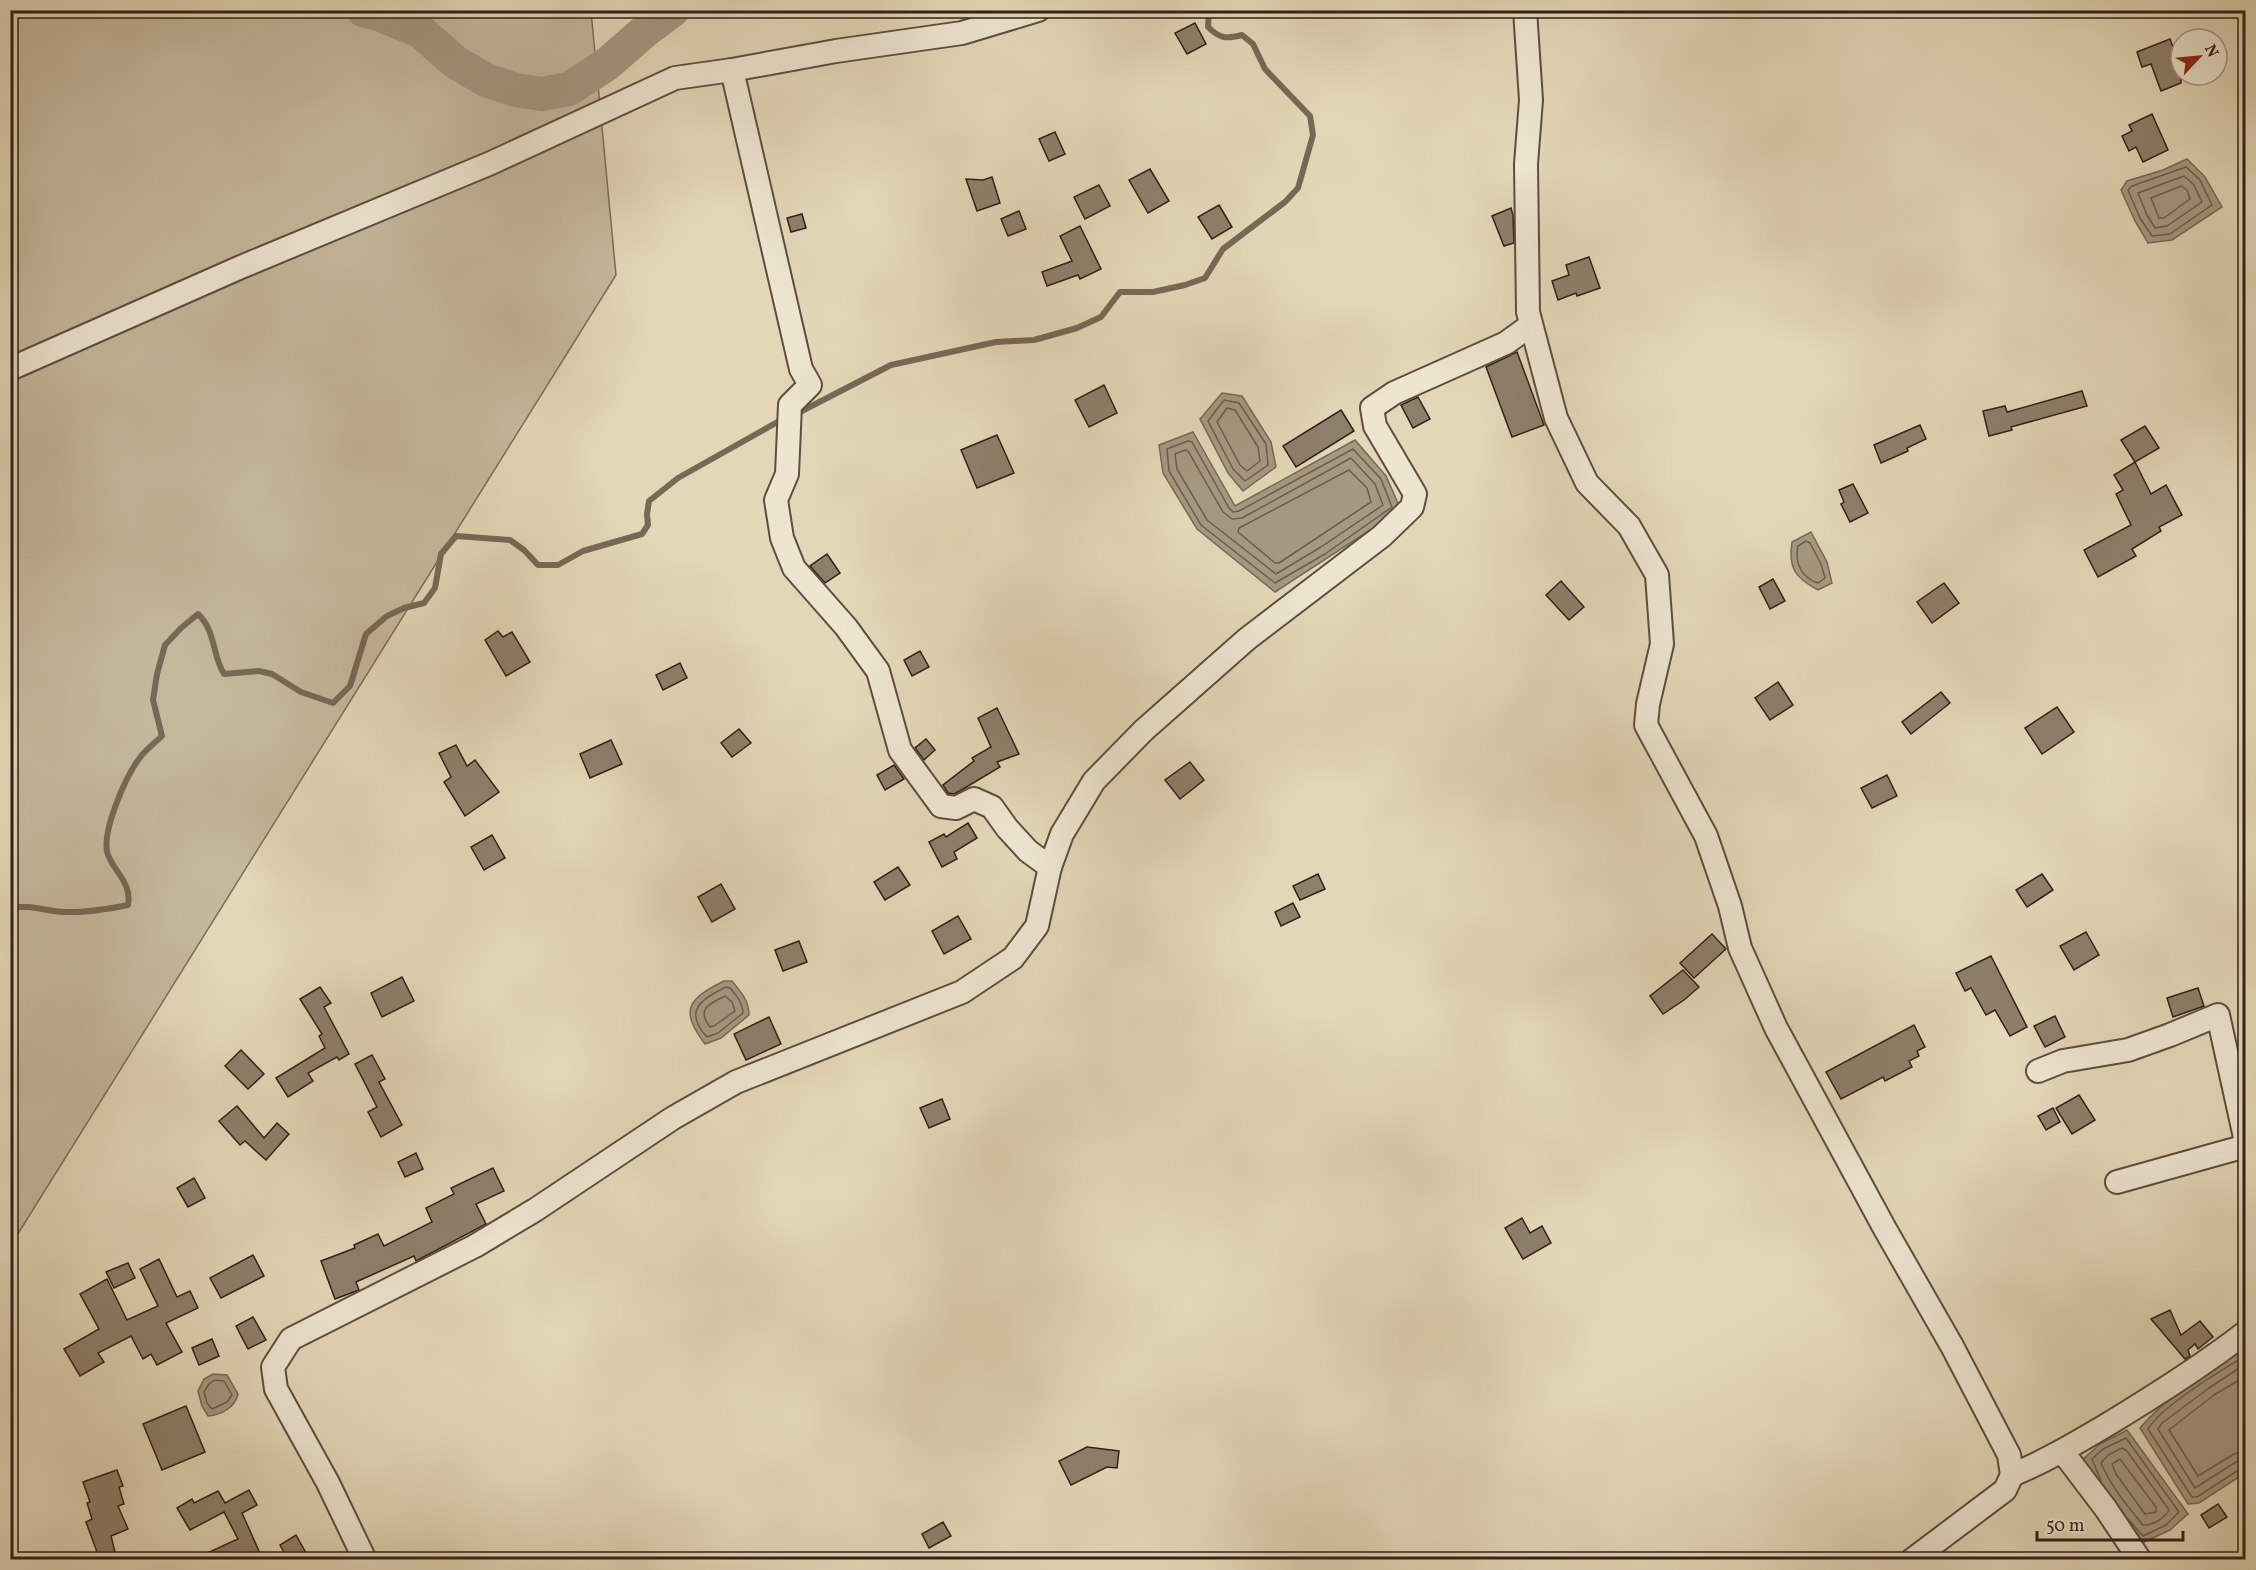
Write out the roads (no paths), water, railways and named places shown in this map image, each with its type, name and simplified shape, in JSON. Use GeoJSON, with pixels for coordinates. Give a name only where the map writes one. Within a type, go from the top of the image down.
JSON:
{"type":"FeatureCollection","features":[{"type":"Feature","properties":{"kind":"street"},"geometry":{"type":"LineString","coordinates":[[10,369],[241,267],[491,163],[675,78],[962,33],[1038,10]]}},
{"type":"Feature","properties":{"kind":"street"},"geometry":{"type":"LineString","coordinates":[[1525,10],[1531,100],[1526,164],[1528,312],[1556,418],[1587,483],[1629,526],[1658,574],[1662,644],[1648,704],[1646,725],[1706,836],[1730,906],[1740,948],[1776,1028],[1885,1229],[1952,1346],[2009,1455],[2012,1475],[2005,1490],[1912,1560]]}},
{"type":"Feature","properties":{"kind":"street"},"geometry":{"type":"LineString","coordinates":[[732,70],[801,369],[810,385],[790,405],[787,474],[776,500],[782,538],[794,568],[846,627],[878,671],[900,750],[940,806],[956,808],[974,799],[992,807],[1028,851],[1050,867]]}},
{"type":"Feature","properties":{"kind":"street"},"geometry":{"type":"LineString","coordinates":[[365,1560],[328,1484],[276,1389],[273,1367],[291,1339],[475,1246],[535,1210],[673,1118],[736,1082],[962,992],[1013,958],[1037,926],[1050,867],[1062,834],[1094,781],[1144,730],[1247,639],[1382,536],[1412,507],[1415,494],[1375,426],[1372,408],[1394,393],[1506,343],[1531,325]]}},
{"type":"Feature","properties":{"kind":"street"},"geometry":{"type":"LineString","coordinates":[[2038,1071],[2063,1060],[2128,1050],[2217,1015],[2246,1144],[2117,1182]]}},
{"type":"Feature","properties":{"kind":"street"},"geometry":{"type":"LineString","coordinates":[[2012,1475],[2034,1467],[2160,1393],[2246,1332]]}},
{"type":"Feature","properties":{"kind":"street"},"geometry":{"type":"LineString","coordinates":[[2062,1451],[2106,1509],[2140,1560]]}},
{"type":"Feature","properties":{"kind":"water"},"geometry":{"type":"Polygon","coordinates":[[[2187,159],[2205,177],[2222,207],[2172,240],[2148,243],[2121,190],[2127,181],[2163,170],[2187,159]]]}},
{"type":"Feature","properties":{"kind":"water"},"geometry":{"type":"Polygon","coordinates":[[[1222,393],[1242,396],[1271,442],[1276,467],[1243,491],[1228,473],[1200,419],[1222,393]]]}},
{"type":"Feature","properties":{"kind":"water"},"geometry":{"type":"Polygon","coordinates":[[[1193,432],[1235,506],[1355,440],[1386,476],[1401,510],[1275,592],[1197,529],[1163,473],[1159,445],[1193,432]]]}},
{"type":"Feature","properties":{"kind":"water"},"geometry":{"type":"Polygon","coordinates":[[[1811,532],[1827,562],[1832,583],[1818,590],[1799,576],[1791,559],[1792,542],[1811,532]]]}},
{"type":"Feature","properties":{"kind":"water"},"geometry":{"type":"Polygon","coordinates":[[[724,981],[732,981],[741,993],[748,1005],[749,1015],[721,1038],[705,1044],[692,1022],[691,1006],[702,994],[724,981]]]}},
{"type":"Feature","properties":{"kind":"water"},"geometry":{"type":"Polygon","coordinates":[[[2241,1351],[2245,1356],[2245,1473],[2199,1503],[2188,1504],[2140,1428],[2175,1395],[2241,1351]]]}},
{"type":"Feature","properties":{"kind":"water"},"geometry":{"type":"Polygon","coordinates":[[[213,1374],[227,1375],[238,1394],[234,1403],[227,1410],[208,1416],[202,1406],[198,1391],[204,1379],[213,1374]]]}},
{"type":"Feature","properties":{"kind":"water"},"geometry":{"type":"Polygon","coordinates":[[[2127,1430],[2188,1514],[2170,1530],[2140,1544],[2096,1485],[2083,1459],[2100,1444],[2127,1430]]]}},
{"type":"Feature","properties":{"kind":"waterway"},"geometry":{"type":"LineString","coordinates":[[363,10],[420,31],[455,62],[486,80],[516,90],[542,94],[569,89],[607,64],[673,10]]}},
{"type":"Feature","properties":{"kind":"waterway"},"geometry":{"type":"LineString","coordinates":[[798,413],[891,365],[996,342],[1034,340],[1077,328],[1101,317],[1120,292],[1153,292],[1205,278],[1223,249],[1285,202],[1298,188],[1313,135],[1310,116],[1265,69],[1253,44],[1242,35],[1224,37],[1208,27],[1209,10]]}},
{"type":"Feature","properties":{"kind":"waterway"},"geometry":{"type":"LineString","coordinates":[[10,908],[25,907],[75,912],[128,905],[128,890],[108,855],[111,820],[121,791],[134,767],[144,753],[162,736],[153,700],[165,645],[198,614],[208,628],[224,674],[259,671],[272,674],[301,692],[333,703],[350,686],[366,634],[387,616],[404,608],[424,603],[435,588],[441,554],[456,536],[510,540],[524,550],[538,565],[558,565],[583,551],[642,534],[648,525],[649,501],[678,478],[781,420]]}}]}
